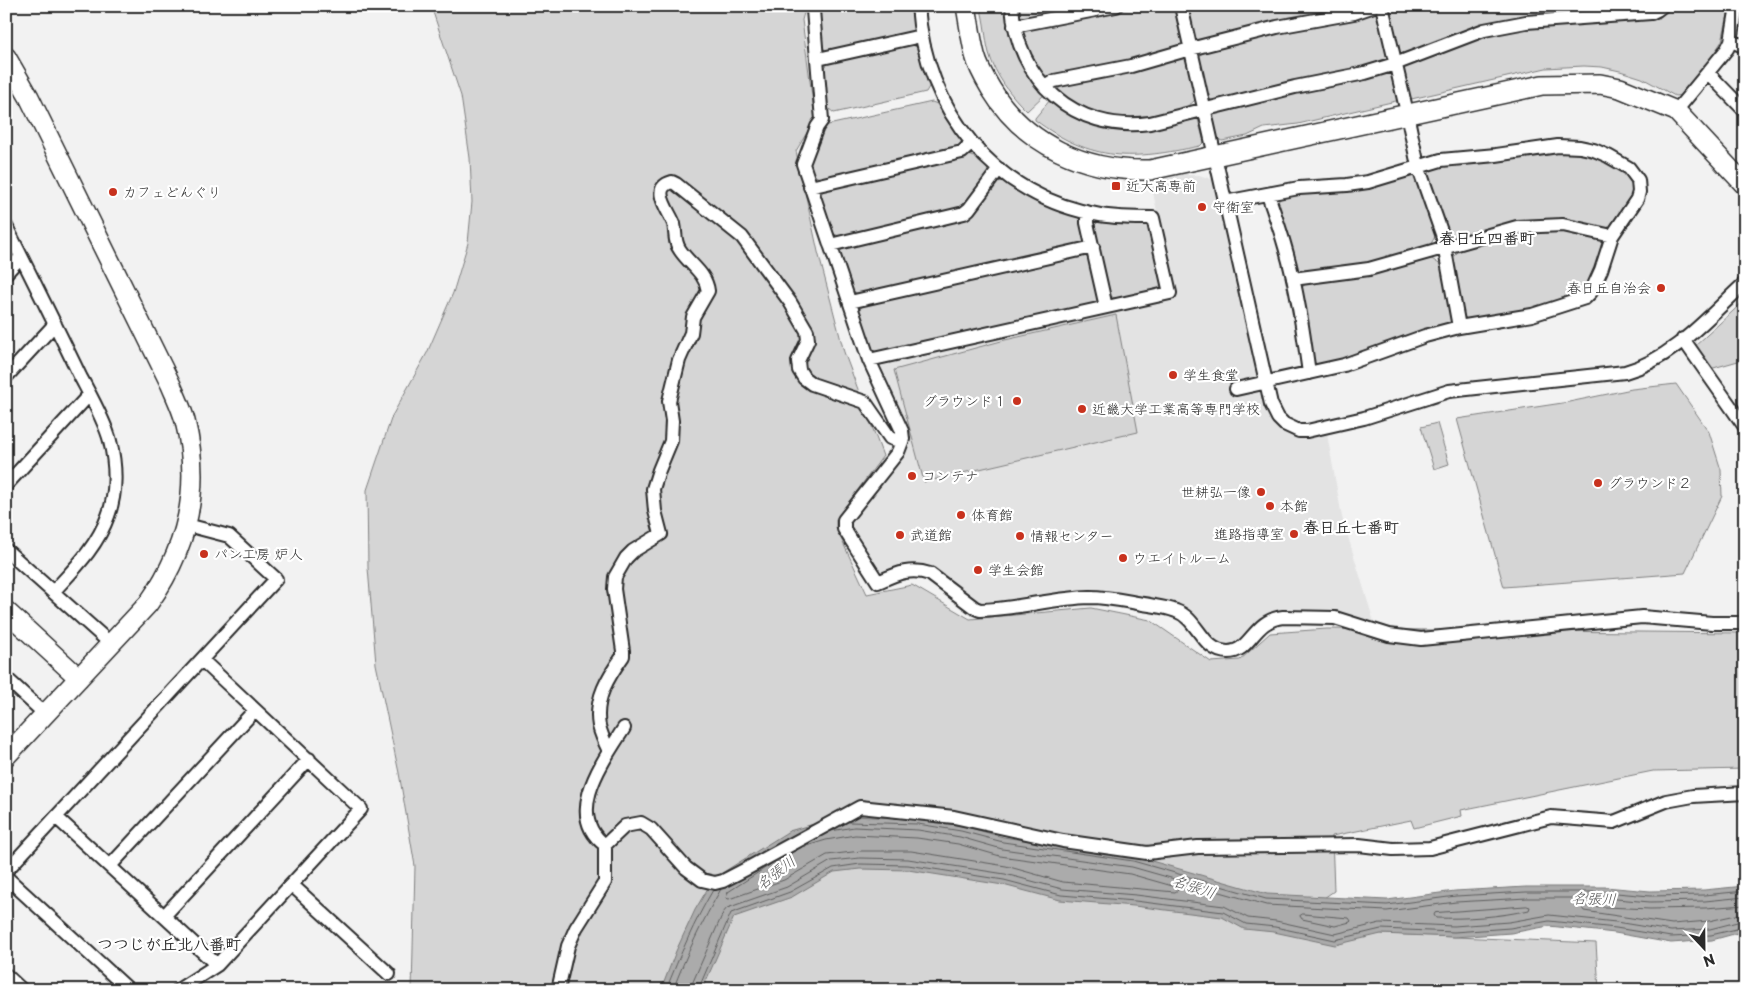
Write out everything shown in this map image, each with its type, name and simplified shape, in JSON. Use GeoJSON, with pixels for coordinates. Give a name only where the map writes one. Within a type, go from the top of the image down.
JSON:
{"type":"FeatureCollection","features":[{"type":"Feature","properties":{"kind":"street"},"geometry":{"type":"LineString","coordinates":[[814,6],[822,120],[817,127],[803,164],[868,360],[902,431],[902,442],[898,452],[844,520],[844,529],[878,582],[903,571],[930,574],[980,610],[1089,597],[1113,599],[1181,613],[1213,648],[1225,652],[1241,649],[1262,625],[1275,618],[1283,617],[1335,618],[1389,635],[1411,639],[1642,617],[1712,623],[1745,623]]}},
{"type":"Feature","properties":{"kind":"street"},"geometry":{"type":"LineString","coordinates":[[868,360],[1170,293],[1153,218],[1115,217],[1058,204],[1025,188],[999,169],[972,143],[952,118],[938,92],[921,36],[918,6]]}},
{"type":"Feature","properties":{"kind":"street"},"geometry":{"type":"LineString","coordinates":[[966,6],[975,56],[988,84],[1004,108],[1041,142],[1078,160],[1107,168],[1150,170],[1406,109],[1542,85],[1590,84],[1620,88],[1676,112],[1745,186]]}},
{"type":"Feature","properties":{"kind":"street"},"geometry":{"type":"LineString","coordinates":[[1012,6],[1014,26],[1024,58],[1036,77],[1065,104],[1080,113],[1114,123],[1150,123],[1295,86],[1365,73],[1395,64],[1498,26],[1608,11],[1651,13],[1662,6]]}},
{"type":"Feature","properties":{"kind":"street"},"geometry":{"type":"LineString","coordinates":[[1014,26],[1116,6]]}},
{"type":"Feature","properties":{"kind":"street"},"geometry":{"type":"LineString","coordinates":[[1181,6],[1271,404],[1278,418],[1292,428],[1307,431],[1364,418],[1449,391],[1625,372],[1644,366],[1684,339],[1745,283]]}},
{"type":"Feature","properties":{"kind":"street"},"geometry":{"type":"LineString","coordinates":[[1045,87],[1054,81],[1131,66],[1277,27],[1354,13],[1374,6]]}},
{"type":"Feature","properties":{"kind":"street"},"geometry":{"type":"LineString","coordinates":[[1382,6],[1418,166],[1434,209],[1445,247],[1459,327]]}},
{"type":"Feature","properties":{"kind":"street"},"geometry":{"type":"LineString","coordinates":[[1676,112],[1727,49],[1731,41],[1737,6]]}},
{"type":"Feature","properties":{"kind":"street"},"geometry":{"type":"LineString","coordinates":[[818,59],[921,36]]}},
{"type":"Feature","properties":{"kind":"street"},"geometry":{"type":"LineString","coordinates":[[1731,41],[1741,45],[1745,44]]}},
{"type":"Feature","properties":{"kind":"street"},"geometry":{"type":"LineString","coordinates":[[6,57],[29,97],[171,385],[185,420],[190,447],[192,482],[187,525],[174,561],[158,590],[148,604],[6,756]]}},
{"type":"Feature","properties":{"kind":"street"},"geometry":{"type":"LineString","coordinates":[[1708,73],[1745,111]]}},
{"type":"Feature","properties":{"kind":"street"},"geometry":{"type":"LineString","coordinates":[[810,187],[962,152],[972,143]]}},
{"type":"Feature","properties":{"kind":"street"},"geometry":{"type":"LineString","coordinates":[[1225,202],[1299,188],[1362,183],[1440,160],[1496,155],[1558,146],[1580,147],[1608,156],[1629,168],[1638,180],[1640,192],[1612,236],[1601,270],[1591,292],[1585,298],[1532,315],[1459,327],[1403,342],[1344,365],[1236,389]]}},
{"type":"Feature","properties":{"kind":"street"},"geometry":{"type":"LineString","coordinates":[[830,245],[964,213],[999,169]]}},
{"type":"Feature","properties":{"kind":"street"},"geometry":{"type":"LineString","coordinates":[[609,752],[599,726],[598,710],[606,684],[623,656],[614,581],[619,570],[633,551],[661,534],[655,511],[653,489],[671,441],[672,421],[669,401],[679,360],[691,333],[693,318],[708,291],[698,270],[676,244],[674,225],[661,198],[664,186],[672,182],[676,184],[717,216],[742,237],[762,263],[790,302],[807,331],[808,340],[798,361],[799,370],[804,378],[812,384],[865,402],[890,438],[902,442]]}},
{"type":"Feature","properties":{"kind":"street"},"geometry":{"type":"LineString","coordinates":[[1268,195],[1293,279],[1309,373]]}},
{"type":"Feature","properties":{"kind":"street"},"geometry":{"type":"LineString","coordinates":[[1087,212],[1087,222],[1106,307]]}},
{"type":"Feature","properties":{"kind":"street"},"geometry":{"type":"LineString","coordinates":[[1293,279],[1369,269],[1508,229],[1540,225],[1563,225],[1612,236]]}},
{"type":"Feature","properties":{"kind":"street"},"geometry":{"type":"LineString","coordinates":[[6,226],[110,439],[112,451],[114,476],[112,503],[100,535],[53,592]]}},
{"type":"Feature","properties":{"kind":"street"},"geometry":{"type":"LineString","coordinates":[[850,302],[1093,247]]}},
{"type":"Feature","properties":{"kind":"street"},"geometry":{"type":"LineString","coordinates":[[6,273],[21,257]]}},
{"type":"Feature","properties":{"kind":"street"},"geometry":{"type":"LineString","coordinates":[[6,377],[55,324]]}},
{"type":"Feature","properties":{"kind":"street"},"geometry":{"type":"LineString","coordinates":[[1684,339],[1745,427]]}},
{"type":"Feature","properties":{"kind":"street"},"geometry":{"type":"LineString","coordinates":[[6,485],[89,395]]}},
{"type":"Feature","properties":{"kind":"street"},"geometry":{"type":"LineString","coordinates":[[6,871],[276,579],[229,536],[187,525]]}},
{"type":"Feature","properties":{"kind":"street"},"geometry":{"type":"LineString","coordinates":[[6,550],[111,644]]}},
{"type":"Feature","properties":{"kind":"street"},"geometry":{"type":"LineString","coordinates":[[6,611],[79,678]]}},
{"type":"Feature","properties":{"kind":"street"},"geometry":{"type":"LineString","coordinates":[[178,990],[217,965],[361,809],[202,660]]}},
{"type":"Feature","properties":{"kind":"street"},"geometry":{"type":"LineString","coordinates":[[6,678],[46,714]]}},
{"type":"Feature","properties":{"kind":"street"},"geometry":{"type":"LineString","coordinates":[[110,866],[255,710]]}},
{"type":"Feature","properties":{"kind":"street"},"geometry":{"type":"LineString","coordinates":[[605,845],[592,832],[588,824],[586,807],[589,792],[609,752],[624,728]]}},
{"type":"Feature","properties":{"kind":"street"},"geometry":{"type":"LineString","coordinates":[[164,916],[308,759]]}},
{"type":"Feature","properties":{"kind":"street"},"geometry":{"type":"LineString","coordinates":[[558,990],[568,946],[576,928],[604,882],[605,845],[626,826],[641,823],[650,829],[686,868],[702,880],[715,883],[748,868],[860,807],[954,817],[1063,840],[1147,853],[1198,847],[1321,845],[1359,845],[1393,850],[1430,848],[1551,816],[1614,822],[1666,801],[1692,796],[1745,793]]}},
{"type":"Feature","properties":{"kind":"street"},"geometry":{"type":"LineString","coordinates":[[56,817],[217,965]]}},
{"type":"Feature","properties":{"kind":"street"},"geometry":{"type":"LineString","coordinates":[[6,876],[129,990]]}},
{"type":"Feature","properties":{"kind":"street"},"geometry":{"type":"LineString","coordinates":[[292,884],[389,974]]}},
{"type":"Feature","properties":{"kind":"street"},"geometry":{"type":"LineString","coordinates":[[6,975],[22,990]]}},
{"type":"Feature","properties":{"kind":"shaded area"},"geometry":{"type":"Polygon","coordinates":[[[431,6],[806,6],[802,20],[815,119],[796,151],[818,252],[844,352],[883,456],[836,519],[836,528],[867,594],[912,585],[970,619],[1091,608],[1150,620],[1211,662],[1240,660],[1270,633],[1327,629],[1745,633],[1745,769],[1653,771],[1461,810],[1462,816],[1414,828],[1411,820],[1332,836],[1334,891],[1275,932],[1293,930],[1596,943],[1599,990],[412,990],[415,866],[399,773],[376,664],[368,568],[367,490],[392,416],[427,353],[453,293],[468,243],[472,202],[470,158],[461,96],[431,6]]]}},
{"type":"Feature","properties":{"kind":"shaded area"},"geometry":{"type":"Polygon","coordinates":[[[820,6],[913,6],[915,27],[910,33],[829,53],[822,47],[820,6]]]}},
{"type":"Feature","properties":{"kind":"shaded area"},"geometry":{"type":"Polygon","coordinates":[[[980,6],[1007,6],[1010,32],[1018,54],[1029,74],[1045,94],[1027,111],[1015,99],[995,69],[989,53],[980,6]]]}},
{"type":"Feature","properties":{"kind":"shaded area"},"geometry":{"type":"Polygon","coordinates":[[[1018,6],[1094,6],[1024,19],[1018,14],[1018,6]]]}},
{"type":"Feature","properties":{"kind":"shaded area"},"geometry":{"type":"Polygon","coordinates":[[[1139,6],[1175,6],[1183,40],[1179,47],[1104,67],[1048,76],[1039,73],[1021,36],[1026,29],[1139,6]]]}},
{"type":"Feature","properties":{"kind":"shaded area"},"geometry":{"type":"Polygon","coordinates":[[[1186,6],[1358,6],[1199,41],[1194,38],[1186,6]]]}},
{"type":"Feature","properties":{"kind":"shaded area"},"geometry":{"type":"Polygon","coordinates":[[[1391,6],[1601,6],[1596,13],[1522,17],[1489,22],[1396,58],[1385,9],[1391,6]]]}},
{"type":"Feature","properties":{"kind":"shaded area"},"geometry":{"type":"Polygon","coordinates":[[[1669,6],[1730,6],[1722,41],[1699,76],[1682,95],[1675,96],[1642,78],[1620,71],[1584,66],[1546,68],[1407,100],[1399,68],[1483,33],[1665,11],[1669,6]]]}},
{"type":"Feature","properties":{"kind":"shaded area"},"geometry":{"type":"Polygon","coordinates":[[[1380,11],[1393,60],[1213,101],[1207,97],[1198,59],[1203,51],[1281,32],[1345,21],[1380,11]]]}},
{"type":"Feature","properties":{"kind":"shaded area"},"geometry":{"type":"Polygon","coordinates":[[[911,44],[918,48],[930,85],[926,92],[834,113],[828,108],[824,69],[828,62],[911,44]]]}},
{"type":"Feature","properties":{"kind":"shaded area"},"geometry":{"type":"Polygon","coordinates":[[[1180,57],[1188,62],[1195,100],[1176,111],[1148,117],[1106,116],[1085,110],[1058,92],[1060,84],[1180,57]]]}},
{"type":"Feature","properties":{"kind":"shaded area"},"geometry":{"type":"Polygon","coordinates":[[[1393,70],[1400,100],[1298,124],[1264,128],[1247,136],[1222,141],[1218,139],[1213,115],[1215,111],[1393,70]]]}},
{"type":"Feature","properties":{"kind":"shaded area"},"geometry":{"type":"Polygon","coordinates":[[[1050,100],[1082,119],[1117,129],[1194,116],[1198,119],[1204,142],[1200,146],[1154,154],[1114,154],[1095,151],[1056,134],[1035,120],[1050,100]]]}},
{"type":"Feature","properties":{"kind":"shaded area"},"geometry":{"type":"Polygon","coordinates":[[[932,102],[940,105],[948,121],[962,140],[958,148],[821,179],[812,174],[810,168],[811,158],[821,131],[828,125],[932,102]]]}},
{"type":"Feature","properties":{"kind":"shaded area"},"geometry":{"type":"Polygon","coordinates":[[[1551,151],[1574,151],[1605,160],[1625,172],[1631,178],[1634,193],[1613,226],[1603,229],[1565,221],[1462,237],[1447,233],[1428,177],[1431,168],[1440,165],[1551,151]]]}},
{"type":"Feature","properties":{"kind":"shaded area"},"geometry":{"type":"Polygon","coordinates":[[[969,155],[977,158],[987,166],[988,175],[960,209],[839,236],[832,233],[820,196],[824,189],[969,155]]]}},
{"type":"Feature","properties":{"kind":"shaded area","name":"近畿大学工業高等専門学校"},"geometry":{"type":"Polygon","coordinates":[[[1187,172],[1188,175],[1199,175],[1214,180],[1264,403],[1269,415],[1277,426],[1289,434],[1307,437],[1327,434],[1342,517],[1374,622],[1334,612],[1281,611],[1266,616],[1239,641],[1231,645],[1216,642],[1188,611],[1089,591],[977,603],[932,570],[920,565],[902,566],[886,573],[877,570],[851,527],[851,519],[906,450],[908,443],[908,431],[880,370],[884,363],[1175,297],[1151,183],[1187,172]]]}},
{"type":"Feature","properties":{"kind":"shaded area"},"geometry":{"type":"Polygon","coordinates":[[[1412,175],[1418,180],[1436,235],[1429,247],[1364,265],[1304,273],[1297,270],[1276,203],[1284,196],[1299,193],[1354,190],[1412,175]]]}},
{"type":"Feature","properties":{"kind":"shaded area"},"geometry":{"type":"Polygon","coordinates":[[[1005,181],[1076,215],[1081,221],[1086,238],[1081,245],[860,295],[853,291],[839,254],[843,247],[961,220],[972,212],[997,182],[1005,181]]]}},
{"type":"Feature","properties":{"kind":"shaded area"},"geometry":{"type":"Polygon","coordinates":[[[1100,220],[1143,222],[1150,228],[1163,283],[1158,289],[1116,299],[1109,295],[1094,226],[1100,220]]]}},
{"type":"Feature","properties":{"kind":"shaded area"},"geometry":{"type":"Polygon","coordinates":[[[1564,231],[1602,240],[1604,246],[1587,289],[1566,301],[1532,310],[1469,320],[1463,316],[1453,258],[1457,253],[1473,244],[1504,235],[1526,232],[1564,231]]]}},
{"type":"Feature","properties":{"kind":"shaded area"},"geometry":{"type":"Polygon","coordinates":[[[1083,255],[1090,259],[1100,297],[1094,305],[879,353],[871,349],[858,312],[863,305],[1083,255]]]}},
{"type":"Feature","properties":{"kind":"shaded area"},"geometry":{"type":"Polygon","coordinates":[[[1432,259],[1442,266],[1452,318],[1449,324],[1344,360],[1316,364],[1312,359],[1301,289],[1306,283],[1432,259]]]}},
{"type":"Feature","properties":{"kind":"shaded area"},"geometry":{"type":"Polygon","coordinates":[[[1745,300],[1745,359],[1710,369],[1694,347],[1745,300]]]}},
{"type":"Feature","properties":{"kind":"shaded area","name":"グラウンド１"},"geometry":{"type":"Polygon","coordinates":[[[1116,315],[1138,432],[924,482],[894,370],[1005,340],[1116,315]]]}},
{"type":"Feature","properties":{"kind":"shaded area","name":"グラウンド２"},"geometry":{"type":"Polygon","coordinates":[[[1676,384],[1709,432],[1721,470],[1722,496],[1685,573],[1504,587],[1457,419],[1569,402],[1632,389],[1676,384]]]}},
{"type":"Feature","properties":{"kind":"shaded area"},"geometry":{"type":"Polygon","coordinates":[[[1437,423],[1449,464],[1434,469],[1421,427],[1437,423]]]}},
{"type":"Feature","properties":{"kind":"water","name":"名張川"},"geometry":{"type":"Polygon","coordinates":[[[853,816],[919,819],[963,826],[1003,837],[1134,856],[1267,894],[1387,900],[1455,891],[1526,887],[1605,887],[1650,891],[1704,890],[1745,886],[1745,931],[1712,940],[1671,943],[1615,933],[1549,926],[1511,933],[1454,937],[1381,934],[1335,945],[1274,932],[1244,929],[1222,917],[1134,906],[1060,900],[1003,885],[908,870],[860,869],[834,872],[792,897],[734,917],[702,990],[661,990],[695,910],[714,878],[789,831],[853,816]]]}},
{"type":"Feature","properties":{"kind":"place","name":"近大高専前"},"geometry":{"type":"Point","coordinates":[1116,186]}},
{"type":"Feature","properties":{"kind":"place","name":"カフェどんぐり"},"geometry":{"type":"Point","coordinates":[113,192]}},
{"type":"Feature","properties":{"kind":"place","name":"守衛室"},"geometry":{"type":"Point","coordinates":[1202,207]}},
{"type":"Feature","properties":{"kind":"place","name":"春日丘自治会"},"geometry":{"type":"Point","coordinates":[1661,288]}},
{"type":"Feature","properties":{"kind":"place","name":"学生食堂"},"geometry":{"type":"Point","coordinates":[1173,375]}},
{"type":"Feature","properties":{"kind":"place","name":"グラウンド１"},"geometry":{"type":"Point","coordinates":[1017,401]}},
{"type":"Feature","properties":{"kind":"place","name":"近畿大学工業高等専門学校"},"geometry":{"type":"Point","coordinates":[1082,409]}},
{"type":"Feature","properties":{"kind":"place","name":"コンテナ"},"geometry":{"type":"Point","coordinates":[912,476]}},
{"type":"Feature","properties":{"kind":"place","name":"グラウンド２"},"geometry":{"type":"Point","coordinates":[1598,483]}},
{"type":"Feature","properties":{"kind":"place","name":"世耕弘一像"},"geometry":{"type":"Point","coordinates":[1261,492]}},
{"type":"Feature","properties":{"kind":"place","name":"本館"},"geometry":{"type":"Point","coordinates":[1270,506]}},
{"type":"Feature","properties":{"kind":"place","name":"体育館"},"geometry":{"type":"Point","coordinates":[961,515]}},
{"type":"Feature","properties":{"kind":"place","name":"進路指導室"},"geometry":{"type":"Point","coordinates":[1294,534]}},
{"type":"Feature","properties":{"kind":"place","name":"武道館"},"geometry":{"type":"Point","coordinates":[900,535]}},
{"type":"Feature","properties":{"kind":"place","name":"情報センター"},"geometry":{"type":"Point","coordinates":[1020,536]}},
{"type":"Feature","properties":{"kind":"place","name":"パン工房 炉人"},"geometry":{"type":"Point","coordinates":[204,554]}},
{"type":"Feature","properties":{"kind":"place","name":"ウエイトルーム"},"geometry":{"type":"Point","coordinates":[1123,558]}},
{"type":"Feature","properties":{"kind":"place","name":"学生会館"},"geometry":{"type":"Point","coordinates":[978,570]}},
{"type":"Feature","properties":{"kind":"district","name":"春日丘四番町"},"geometry":{"type":"Point","coordinates":[1487,238]}},
{"type":"Feature","properties":{"kind":"district","name":"春日丘七番町"},"geometry":{"type":"Point","coordinates":[1351,527]}},
{"type":"Feature","properties":{"kind":"district","name":"つつじが丘北八番町"},"geometry":{"type":"Point","coordinates":[169,944]}}]}
